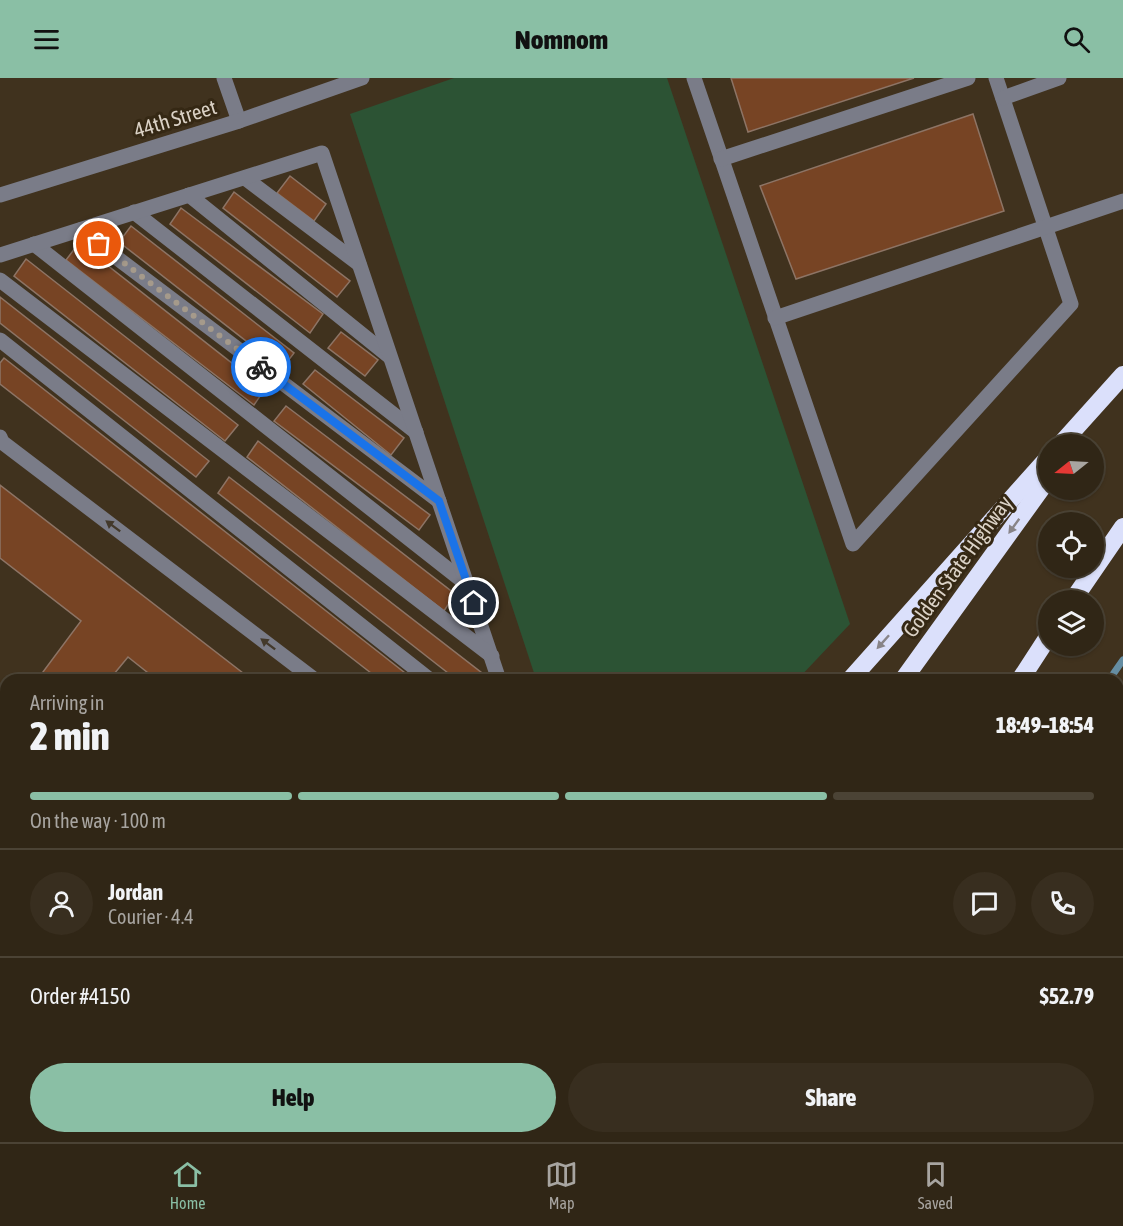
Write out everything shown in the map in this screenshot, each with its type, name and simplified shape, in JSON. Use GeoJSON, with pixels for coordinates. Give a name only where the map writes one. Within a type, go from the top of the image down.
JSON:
{"type":"FeatureCollection","features":[{"type":"Feature","properties":{"kind":"highway"},"geometry":{"type":"LineString","coordinates":[[1070,434],[1123,375]]}},
{"type":"Feature","properties":{"kind":"highway"},"geometry":{"type":"LineString","coordinates":[[1081,434],[1123,375]]}},
{"type":"Feature","properties":{"kind":"highway"},"geometry":{"type":"LineString","coordinates":[[855,674],[1038,469]]}},
{"type":"Feature","properties":{"kind":"highway","name":"Golden State Highway"},"geometry":{"type":"LineString","coordinates":[[907,674],[1038,492]]}},
{"type":"Feature","properties":{"kind":"highway"},"geometry":{"type":"LineString","coordinates":[[1081,590],[1123,527]]}},
{"type":"Feature","properties":{"kind":"highway"},"geometry":{"type":"LineString","coordinates":[[1024,674],[1038,652]]}},
{"type":"Feature","properties":{"kind":"street"},"geometry":{"type":"LineString","coordinates":[[224,78],[239,121]]}},
{"type":"Feature","properties":{"kind":"street","name":"44th Street"},"geometry":{"type":"LineString","coordinates":[[0,195],[239,121],[362,78]]}},
{"type":"Feature","properties":{"kind":"street"},"geometry":{"type":"LineString","coordinates":[[694,78],[853,544],[1071,304],[996,78]]}},
{"type":"Feature","properties":{"kind":"street"},"geometry":{"type":"LineString","coordinates":[[722,159],[968,78]]}},
{"type":"Feature","properties":{"kind":"street"},"geometry":{"type":"LineString","coordinates":[[1003,98],[1059,78]]}},
{"type":"Feature","properties":{"kind":"street"},"geometry":{"type":"LineString","coordinates":[[0,255],[322,153],[497,674]]}},
{"type":"Feature","properties":{"kind":"street"},"geometry":{"type":"LineString","coordinates":[[244,178],[359,264]]}},
{"type":"Feature","properties":{"kind":"street"},"geometry":{"type":"LineString","coordinates":[[189,195],[391,357]]}},
{"type":"Feature","properties":{"kind":"street"},"geometry":{"type":"LineString","coordinates":[[775,318],[1123,201]]}},
{"type":"Feature","properties":{"kind":"street"},"geometry":{"type":"LineString","coordinates":[[134,212],[416,432]]}},
{"type":"Feature","properties":{"kind":"street"},"geometry":{"type":"LineString","coordinates":[[80,230],[439,501]]}},
{"type":"Feature","properties":{"kind":"street"},"geometry":{"type":"LineString","coordinates":[[34,244],[468,585]]}},
{"type":"Feature","properties":{"kind":"street"},"geometry":{"type":"LineString","coordinates":[[0,279],[492,656]]}},
{"type":"Feature","properties":{"kind":"street"},"geometry":{"type":"LineString","coordinates":[[0,340],[422,674]]}},
{"type":"Feature","properties":{"kind":"street"},"geometry":{"type":"LineString","coordinates":[[0,437],[11,449],[307,674]]}},
{"type":"Feature","properties":{"kind":"green space"},"geometry":{"type":"Polygon","coordinates":[[[454,78],[667,78],[850,624],[803,674],[534,674],[350,114],[454,78]]]}},
{"type":"Feature","properties":{"kind":"building"},"geometry":{"type":"Polygon","coordinates":[[[731,78],[914,78],[748,132],[731,78]]]}},
{"type":"Feature","properties":{"kind":"building"},"geometry":{"type":"Polygon","coordinates":[[[973,114],[1004,211],[796,279],[760,186],[973,114]]]}},
{"type":"Feature","properties":{"kind":"building"},"geometry":{"type":"Polygon","coordinates":[[[290,176],[326,204],[314,221],[277,193],[290,176]]]}},
{"type":"Feature","properties":{"kind":"building"},"geometry":{"type":"Polygon","coordinates":[[[234,192],[350,281],[337,297],[223,208],[234,192]]]}},
{"type":"Feature","properties":{"kind":"building"},"geometry":{"type":"Polygon","coordinates":[[[181,208],[323,314],[310,333],[170,224],[181,208]]]}},
{"type":"Feature","properties":{"kind":"building"},"geometry":{"type":"Polygon","coordinates":[[[131,226],[294,353],[282,369],[119,242],[131,226]]]}},
{"type":"Feature","properties":{"kind":"building"},"geometry":{"type":"Polygon","coordinates":[[[79,243],[265,389],[254,405],[66,260],[79,243]]]}},
{"type":"Feature","properties":{"kind":"building"},"geometry":{"type":"Polygon","coordinates":[[[26,259],[238,425],[225,441],[14,276],[26,259]]]}},
{"type":"Feature","properties":{"kind":"building"},"geometry":{"type":"Polygon","coordinates":[[[0,297],[209,461],[196,477],[0,323],[0,297]]]}},
{"type":"Feature","properties":{"kind":"building"},"geometry":{"type":"Polygon","coordinates":[[[341,332],[378,360],[365,376],[328,348],[341,332]]]}},
{"type":"Feature","properties":{"kind":"building"},"geometry":{"type":"Polygon","coordinates":[[[4,358],[406,674],[372,674],[0,384],[0,363],[4,358]]]}},
{"type":"Feature","properties":{"kind":"building"},"geometry":{"type":"Polygon","coordinates":[[[315,370],[404,438],[391,455],[303,384],[315,370]]]}},
{"type":"Feature","properties":{"kind":"building"},"geometry":{"type":"Polygon","coordinates":[[[286,406],[430,515],[419,530],[274,421],[286,406]]]}},
{"type":"Feature","properties":{"kind":"building"},"geometry":{"type":"Polygon","coordinates":[[[258,441],[455,594],[444,611],[247,457],[258,441]]]}},
{"type":"Feature","properties":{"kind":"building"},"geometry":{"type":"Polygon","coordinates":[[[229,477],[482,673],[449,674],[218,493],[229,477]]]}},
{"type":"Feature","properties":{"kind":"building"},"geometry":{"type":"Polygon","coordinates":[[[0,485],[244,674],[149,674],[128,657],[114,674],[41,674],[81,621],[0,558],[0,485]]]}},
{"type":"Feature","properties":{"kind":"waterway"},"geometry":{"type":"LineString","coordinates":[[1113,674],[1123,660]]}},
{"type":"Feature","properties":{"kind":"way so far"},"geometry":{"type":"LineString","coordinates":[[99,244],[261,367]]}},
{"type":"Feature","properties":{"kind":"route"},"geometry":{"type":"LineString","coordinates":[[261,367],[439,501],[474,603]]}}]}
